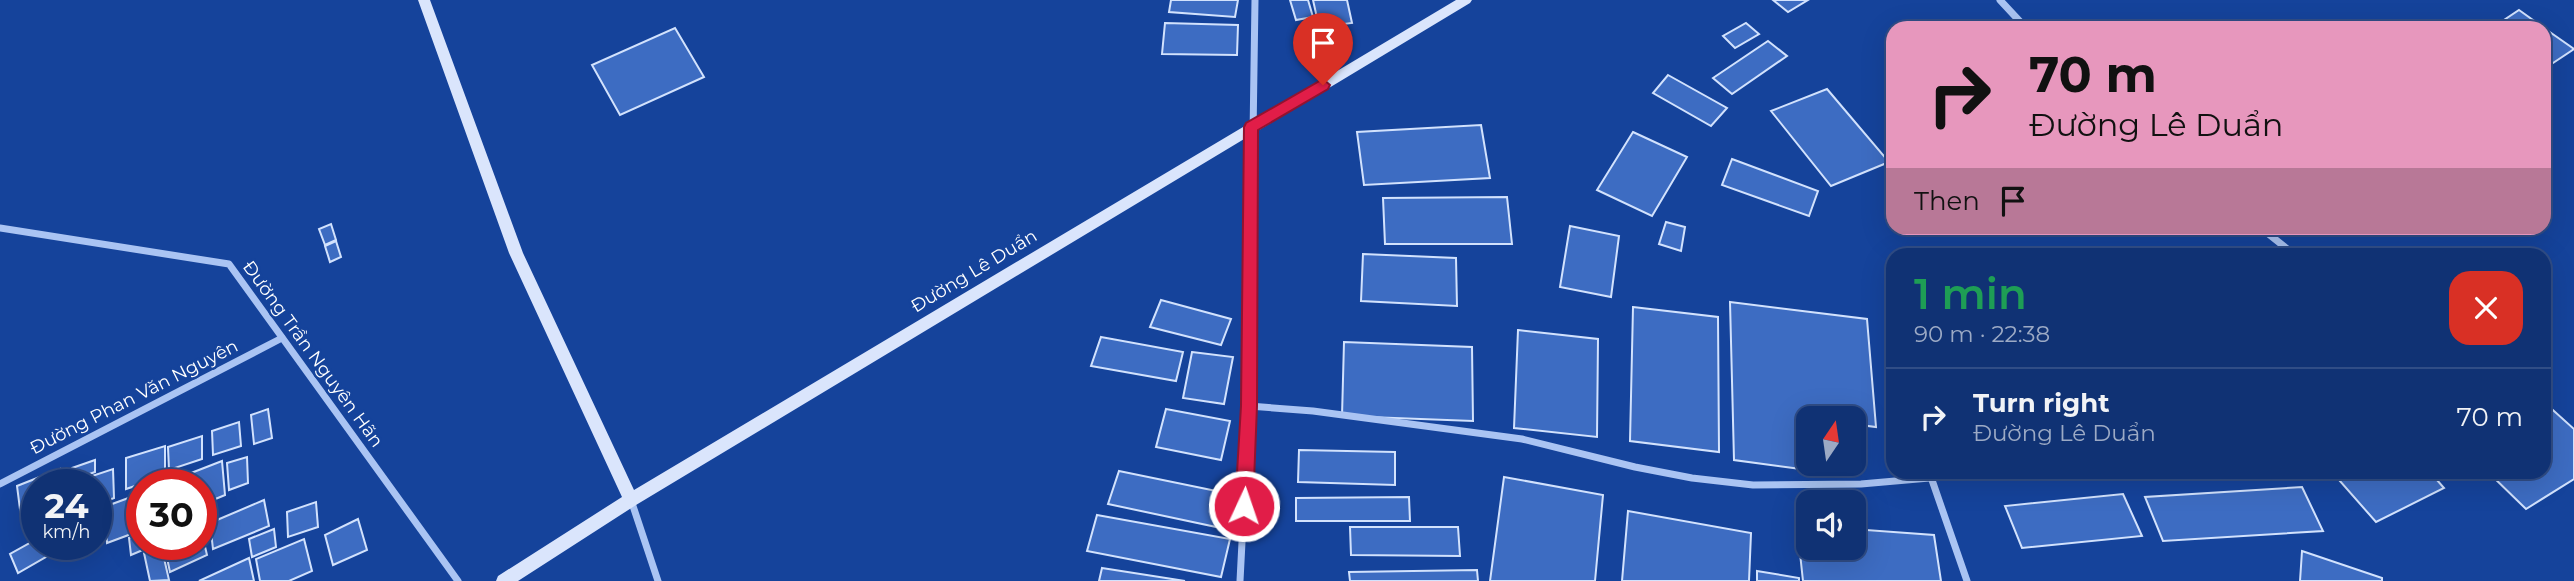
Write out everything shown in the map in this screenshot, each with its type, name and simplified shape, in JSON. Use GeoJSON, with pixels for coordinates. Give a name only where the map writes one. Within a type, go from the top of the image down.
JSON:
{"type":"FeatureCollection","features":[{"type":"Feature","properties":{"kind":"street"},"geometry":{"type":"LineString","coordinates":[[424,0],[516,253],[631,500],[658,581]]}},
{"type":"Feature","properties":{"kind":"street"},"geometry":{"type":"LineString","coordinates":[[1240,581],[1249,406],[1251,127],[1255,0]]}},
{"type":"Feature","properties":{"kind":"street","name":"Đường Lê Duẩn"},"geometry":{"type":"LineString","coordinates":[[504,581],[631,500],[1466,0]]}},
{"type":"Feature","properties":{"kind":"street"},"geometry":{"type":"LineString","coordinates":[[2000,0],[2020,21]]}},
{"type":"Feature","properties":{"kind":"street","name":"Đường Trần Nguyên Hãn"},"geometry":{"type":"LineString","coordinates":[[0,228],[229,264],[458,581]]}},
{"type":"Feature","properties":{"kind":"street"},"geometry":{"type":"LineString","coordinates":[[2270,235],[2285,248]]}},
{"type":"Feature","properties":{"kind":"street","name":"Đường Phan Văn Nguyên"},"geometry":{"type":"LineString","coordinates":[[0,484],[282,338]]}},
{"type":"Feature","properties":{"kind":"street"},"geometry":{"type":"LineString","coordinates":[[1249,406],[1313,411],[1522,439],[1635,467],[1692,478],[1753,485],[1861,484],[1940,479]]}},
{"type":"Feature","properties":{"kind":"street"},"geometry":{"type":"LineString","coordinates":[[1932,480],[1967,581]]}},
{"type":"Feature","properties":{"kind":"building"},"geometry":{"type":"Polygon","coordinates":[[[1171,0],[1238,0],[1235,17],[1169,12],[1171,0]]]}},
{"type":"Feature","properties":{"kind":"building"},"geometry":{"type":"Polygon","coordinates":[[[1290,0],[1308,0],[1313,17],[1296,20],[1290,0]]]}},
{"type":"Feature","properties":{"kind":"building"},"geometry":{"type":"Polygon","coordinates":[[[1313,0],[1347,0],[1352,23],[1319,27],[1313,0]]]}},
{"type":"Feature","properties":{"kind":"building"},"geometry":{"type":"Polygon","coordinates":[[[1773,0],[1808,0],[1788,12],[1773,0]]]}},
{"type":"Feature","properties":{"kind":"building"},"geometry":{"type":"Polygon","coordinates":[[[2519,10],[2534,21],[2502,21],[2519,10]]]}},
{"type":"Feature","properties":{"kind":"building"},"geometry":{"type":"Polygon","coordinates":[[[1165,23],[1238,25],[1237,55],[1162,54],[1165,23]]]}},
{"type":"Feature","properties":{"kind":"building"},"geometry":{"type":"Polygon","coordinates":[[[1746,23],[1759,34],[1735,48],[1723,36],[1746,23]]]}},
{"type":"Feature","properties":{"kind":"building"},"geometry":{"type":"Polygon","coordinates":[[[675,28],[704,77],[620,115],[592,65],[675,28]]]}},
{"type":"Feature","properties":{"kind":"building"},"geometry":{"type":"Polygon","coordinates":[[[2551,33],[2574,49],[2551,64],[2551,33]]]}},
{"type":"Feature","properties":{"kind":"building"},"geometry":{"type":"Polygon","coordinates":[[[1768,41],[1787,56],[1732,94],[1713,78],[1768,41]]]}},
{"type":"Feature","properties":{"kind":"building"},"geometry":{"type":"Polygon","coordinates":[[[1668,75],[1727,108],[1711,126],[1653,93],[1668,75]]]}},
{"type":"Feature","properties":{"kind":"building"},"geometry":{"type":"Polygon","coordinates":[[[1827,89],[1886,158],[1886,163],[1831,186],[1771,111],[1827,89]]]}},
{"type":"Feature","properties":{"kind":"building"},"geometry":{"type":"Polygon","coordinates":[[[1481,125],[1490,178],[1364,185],[1357,132],[1481,125]]]}},
{"type":"Feature","properties":{"kind":"building"},"geometry":{"type":"Polygon","coordinates":[[[1633,132],[1687,157],[1652,216],[1597,190],[1633,132]]]}},
{"type":"Feature","properties":{"kind":"building"},"geometry":{"type":"Polygon","coordinates":[[[1732,159],[1818,191],[1809,216],[1722,185],[1732,159]]]}},
{"type":"Feature","properties":{"kind":"building"},"geometry":{"type":"Polygon","coordinates":[[[1507,197],[1512,244],[1385,244],[1383,198],[1507,197]]]}},
{"type":"Feature","properties":{"kind":"building"},"geometry":{"type":"Polygon","coordinates":[[[1666,222],[1685,227],[1681,251],[1659,244],[1666,222]]]}},
{"type":"Feature","properties":{"kind":"building"},"geometry":{"type":"Polygon","coordinates":[[[331,224],[336,240],[325,245],[319,229],[331,224]]]}},
{"type":"Feature","properties":{"kind":"building"},"geometry":{"type":"Polygon","coordinates":[[[1570,226],[1619,236],[1611,297],[1560,287],[1570,226]]]}},
{"type":"Feature","properties":{"kind":"building"},"geometry":{"type":"Polygon","coordinates":[[[336,241],[341,257],[330,262],[325,246],[336,241]]]}},
{"type":"Feature","properties":{"kind":"building"},"geometry":{"type":"Polygon","coordinates":[[[1363,254],[1456,258],[1457,306],[1361,301],[1363,254]]]}},
{"type":"Feature","properties":{"kind":"building"},"geometry":{"type":"Polygon","coordinates":[[[1161,300],[1231,319],[1221,345],[1150,327],[1161,300]]]}},
{"type":"Feature","properties":{"kind":"building"},"geometry":{"type":"Polygon","coordinates":[[[1730,302],[1867,319],[1876,427],[1866,426],[1866,406],[1796,406],[1796,468],[1734,460],[1730,302]]]}},
{"type":"Feature","properties":{"kind":"building"},"geometry":{"type":"Polygon","coordinates":[[[1633,307],[1718,317],[1719,452],[1630,441],[1633,307]]]}},
{"type":"Feature","properties":{"kind":"building"},"geometry":{"type":"Polygon","coordinates":[[[1518,330],[1598,339],[1597,437],[1514,428],[1518,330]]]}},
{"type":"Feature","properties":{"kind":"building"},"geometry":{"type":"Polygon","coordinates":[[[1101,337],[1183,352],[1176,381],[1091,366],[1101,337]]]}},
{"type":"Feature","properties":{"kind":"building"},"geometry":{"type":"Polygon","coordinates":[[[1344,342],[1472,347],[1473,421],[1342,416],[1344,342]]]}},
{"type":"Feature","properties":{"kind":"building"},"geometry":{"type":"Polygon","coordinates":[[[1192,352],[1233,357],[1224,404],[1183,398],[1192,352]]]}},
{"type":"Feature","properties":{"kind":"building"},"geometry":{"type":"Polygon","coordinates":[[[2551,408],[2574,429],[2574,479],[2526,509],[2495,479],[2551,479],[2551,408]]]}},
{"type":"Feature","properties":{"kind":"building"},"geometry":{"type":"Polygon","coordinates":[[[268,409],[272,438],[254,444],[251,415],[268,409]]]}},
{"type":"Feature","properties":{"kind":"building"},"geometry":{"type":"Polygon","coordinates":[[[1166,409],[1230,421],[1221,460],[1156,447],[1166,409]]]}},
{"type":"Feature","properties":{"kind":"building"},"geometry":{"type":"Polygon","coordinates":[[[239,422],[241,446],[213,455],[212,431],[239,422]]]}},
{"type":"Feature","properties":{"kind":"building"},"geometry":{"type":"Polygon","coordinates":[[[202,436],[202,459],[169,469],[168,447],[202,436]]]}},
{"type":"Feature","properties":{"kind":"building"},"geometry":{"type":"Polygon","coordinates":[[[165,446],[165,469],[126,469],[126,458],[165,446]]]}},
{"type":"Feature","properties":{"kind":"building"},"geometry":{"type":"Polygon","coordinates":[[[1299,450],[1395,452],[1395,485],[1298,482],[1299,450]]]}},
{"type":"Feature","properties":{"kind":"building"},"geometry":{"type":"Polygon","coordinates":[[[247,457],[248,483],[229,490],[227,463],[247,457]]]}},
{"type":"Feature","properties":{"kind":"building"},"geometry":{"type":"Polygon","coordinates":[[[95,460],[95,469],[72,468],[95,460]]]}},
{"type":"Feature","properties":{"kind":"building"},"geometry":{"type":"Polygon","coordinates":[[[222,461],[225,495],[217,498],[217,469],[201,469],[222,461]]]}},
{"type":"Feature","properties":{"kind":"building"},"geometry":{"type":"Polygon","coordinates":[[[112,469],[114,498],[112,499],[112,469]]]}},
{"type":"Feature","properties":{"kind":"building"},"geometry":{"type":"Polygon","coordinates":[[[1119,471],[1231,494],[1221,528],[1108,504],[1119,471]]]}},
{"type":"Feature","properties":{"kind":"building"},"geometry":{"type":"Polygon","coordinates":[[[1504,477],[1603,495],[1595,581],[1490,581],[1504,477]]]}},
{"type":"Feature","properties":{"kind":"building"},"geometry":{"type":"Polygon","coordinates":[[[2338,479],[2436,479],[2444,488],[2376,522],[2338,479]]]}},
{"type":"Feature","properties":{"kind":"building"},"geometry":{"type":"Polygon","coordinates":[[[21,484],[21,517],[17,486],[21,484]]]}},
{"type":"Feature","properties":{"kind":"building"},"geometry":{"type":"Polygon","coordinates":[[[2302,487],[2323,531],[2163,541],[2145,497],[2302,487]]]}},
{"type":"Feature","properties":{"kind":"building"},"geometry":{"type":"Polygon","coordinates":[[[2123,494],[2142,536],[2022,548],[2005,506],[2123,494]]]}},
{"type":"Feature","properties":{"kind":"building"},"geometry":{"type":"Polygon","coordinates":[[[1409,497],[1410,521],[1296,521],[1296,498],[1409,497]]]}},
{"type":"Feature","properties":{"kind":"building"},"geometry":{"type":"Polygon","coordinates":[[[126,499],[126,536],[112,541],[112,504],[126,499]]]}},
{"type":"Feature","properties":{"kind":"building"},"geometry":{"type":"Polygon","coordinates":[[[264,500],[269,526],[217,547],[217,520],[264,500]]]}},
{"type":"Feature","properties":{"kind":"building"},"geometry":{"type":"Polygon","coordinates":[[[316,502],[318,527],[288,537],[287,512],[316,502]]]}},
{"type":"Feature","properties":{"kind":"building"},"geometry":{"type":"Polygon","coordinates":[[[1628,511],[1751,533],[1749,581],[1622,581],[1628,511]]]}},
{"type":"Feature","properties":{"kind":"building"},"geometry":{"type":"Polygon","coordinates":[[[1097,515],[1230,539],[1221,577],[1087,551],[1097,515]]]}},
{"type":"Feature","properties":{"kind":"building"},"geometry":{"type":"Polygon","coordinates":[[[358,519],[367,550],[333,565],[325,535],[358,519]]]}},
{"type":"Feature","properties":{"kind":"building"},"geometry":{"type":"Polygon","coordinates":[[[1350,527],[1458,527],[1460,556],[1351,555],[1350,527]]]}},
{"type":"Feature","properties":{"kind":"building"},"geometry":{"type":"Polygon","coordinates":[[[274,529],[276,547],[252,557],[249,539],[274,529]]]}},
{"type":"Feature","properties":{"kind":"building"},"geometry":{"type":"Polygon","coordinates":[[[1866,530],[1934,535],[1941,581],[1803,581],[1801,560],[1866,560],[1866,530]]]}},
{"type":"Feature","properties":{"kind":"building"},"geometry":{"type":"Polygon","coordinates":[[[304,539],[312,571],[289,581],[260,581],[256,559],[304,539]]]}},
{"type":"Feature","properties":{"kind":"building"},"geometry":{"type":"Polygon","coordinates":[[[21,548],[21,560],[41,560],[18,573],[10,554],[21,548]]]}},
{"type":"Feature","properties":{"kind":"building"},"geometry":{"type":"Polygon","coordinates":[[[2302,551],[2382,578],[2382,581],[2300,581],[2302,551]]]}},
{"type":"Feature","properties":{"kind":"building"},"geometry":{"type":"Polygon","coordinates":[[[249,558],[254,581],[199,581],[249,558]]]}},
{"type":"Feature","properties":{"kind":"building"},"geometry":{"type":"Polygon","coordinates":[[[146,560],[164,560],[169,580],[150,581],[146,560]]]}},
{"type":"Feature","properties":{"kind":"building"},"geometry":{"type":"Polygon","coordinates":[[[167,560],[196,560],[170,572],[167,560]]]}},
{"type":"Feature","properties":{"kind":"building"},"geometry":{"type":"Polygon","coordinates":[[[1102,568],[1185,581],[1099,581],[1102,568]]]}},
{"type":"Feature","properties":{"kind":"building"},"geometry":{"type":"Polygon","coordinates":[[[1477,570],[1478,581],[1350,581],[1349,572],[1477,570]]]}},
{"type":"Feature","properties":{"kind":"building"},"geometry":{"type":"Polygon","coordinates":[[[1757,571],[1799,578],[1799,581],[1757,581],[1757,571]]]}},
{"type":"Feature","properties":{"kind":"route"},"geometry":{"type":"LineString","coordinates":[[1244,506],[1249,406],[1251,127],[1323,85]]}}]}
